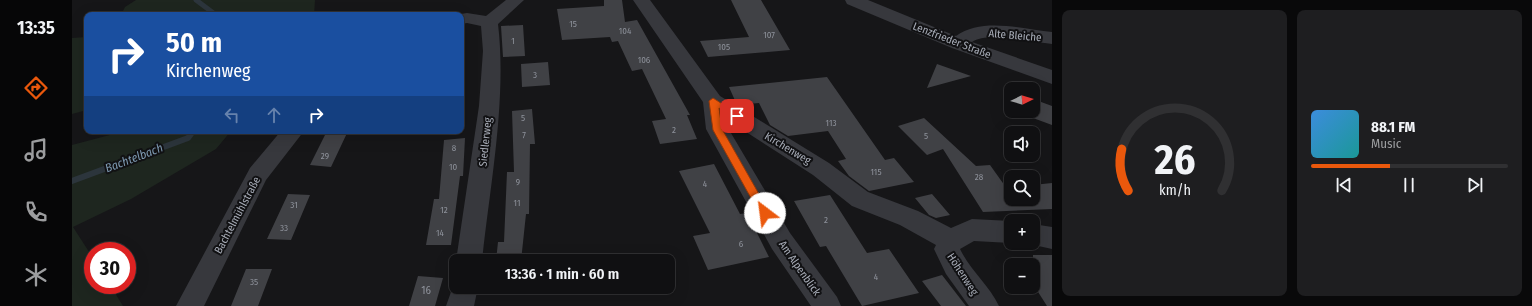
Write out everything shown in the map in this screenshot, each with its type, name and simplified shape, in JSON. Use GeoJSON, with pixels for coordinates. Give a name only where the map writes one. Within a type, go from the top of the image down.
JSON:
{"type":"FeatureCollection","features":[{"type":"Feature","properties":{"kind":"street"},"geometry":{"type":"LineString","coordinates":[[464,18],[489,22],[516,0]]}},
{"type":"Feature","properties":{"kind":"street","name":"Kirchenweg"},"geometry":{"type":"LineString","coordinates":[[641,0],[713,101],[821,168],[860,199],[908,218],[950,240]]}},
{"type":"Feature","properties":{"kind":"street","name":"Lenzfrieder Straße"},"geometry":{"type":"LineString","coordinates":[[853,0],[958,44],[1052,77]]}},
{"type":"Feature","properties":{"kind":"street","name":"Siedlerweg"},"geometry":{"type":"LineString","coordinates":[[470,254],[489,106],[492,51],[489,22]]}},
{"type":"Feature","properties":{"kind":"street","name":"Alte Bleiche"},"geometry":{"type":"LineString","coordinates":[[958,44],[971,34],[988,31],[1052,38]]}},
{"type":"Feature","properties":{"kind":"street","name":"Am Alpenblick"},"geometry":{"type":"LineString","coordinates":[[713,101],[717,130],[781,241],[827,306]]}},
{"type":"Feature","properties":{"kind":"street","name":"Bachtelmühlstraße"},"geometry":{"type":"LineString","coordinates":[[190,306],[258,174],[291,134]]}},
{"type":"Feature","properties":{"kind":"street"},"geometry":{"type":"LineString","coordinates":[[950,240],[972,230],[1004,232]]}},
{"type":"Feature","properties":{"kind":"street"},"geometry":{"type":"LineString","coordinates":[[1040,236],[1052,238]]}},
{"type":"Feature","properties":{"kind":"street","name":"Höhenweg"},"geometry":{"type":"LineString","coordinates":[[950,240],[947,249],[955,266],[985,306]]}},
{"type":"Feature","properties":{"kind":"street"},"geometry":{"type":"LineString","coordinates":[[460,306],[463,294]]}},
{"type":"Feature","properties":{"kind":"shaded area"},"geometry":{"type":"Polygon","coordinates":[[[136,0],[315,0],[314,12],[122,12],[125,7],[136,0]]]}},
{"type":"Feature","properties":{"kind":"shaded area"},"geometry":{"type":"Polygon","coordinates":[[[84,37],[84,111],[72,114],[72,38],[84,37]]]}},
{"type":"Feature","properties":{"kind":"shaded area"},"geometry":{"type":"Polygon","coordinates":[[[114,134],[228,134],[216,149],[131,199],[73,227],[84,244],[84,294],[116,294],[123,306],[72,306],[72,145],[114,134]]]}},
{"type":"Feature","properties":{"kind":"building"},"geometry":{"type":"Polygon","coordinates":[[[604,0],[622,0],[625,22],[637,20],[690,115],[687,115],[697,139],[660,144],[652,121],[666,119],[642,69],[632,71],[618,41],[612,42],[610,37],[562,40],[557,9],[604,6],[604,0]]]}},
{"type":"Feature","properties":{"kind":"building"},"geometry":{"type":"Polygon","coordinates":[[[731,0],[761,0],[790,50],[708,57],[700,41],[749,37],[731,0]]]}},
{"type":"Feature","properties":{"kind":"building"},"geometry":{"type":"Polygon","coordinates":[[[523,25],[525,56],[503,57],[501,26],[523,25]]]}},
{"type":"Feature","properties":{"kind":"building"},"geometry":{"type":"Polygon","coordinates":[[[548,62],[550,85],[522,87],[521,64],[548,62]]]}},
{"type":"Feature","properties":{"kind":"building"},"geometry":{"type":"Polygon","coordinates":[[[937,64],[971,76],[927,88],[937,64]]]}},
{"type":"Feature","properties":{"kind":"building"},"geometry":{"type":"Polygon","coordinates":[[[827,77],[885,160],[894,158],[914,182],[869,191],[849,176],[838,161],[846,159],[828,131],[788,136],[770,125],[759,103],[737,105],[729,87],[827,77]]]}},
{"type":"Feature","properties":{"kind":"building"},"geometry":{"type":"Polygon","coordinates":[[[1040,102],[1052,106],[1052,125],[1033,118],[1040,118],[1040,102]]]}},
{"type":"Feature","properties":{"kind":"building"},"geometry":{"type":"Polygon","coordinates":[[[532,109],[535,144],[530,144],[529,214],[526,214],[522,254],[497,254],[498,242],[504,242],[507,172],[514,172],[512,111],[532,109]]]}},
{"type":"Feature","properties":{"kind":"building"},"geometry":{"type":"Polygon","coordinates":[[[924,118],[976,166],[990,165],[1004,185],[1004,206],[1040,206],[1040,184],[1052,183],[1052,209],[983,212],[943,149],[927,155],[898,126],[924,118]]]}},
{"type":"Feature","properties":{"kind":"building"},"geometry":{"type":"Polygon","coordinates":[[[326,134],[347,134],[331,167],[310,165],[326,134]]]}},
{"type":"Feature","properties":{"kind":"building"},"geometry":{"type":"Polygon","coordinates":[[[465,138],[463,176],[460,176],[451,245],[426,245],[434,199],[439,199],[444,140],[465,138]]]}},
{"type":"Feature","properties":{"kind":"building"},"geometry":{"type":"Polygon","coordinates":[[[714,164],[740,214],[747,213],[769,257],[708,270],[693,236],[710,233],[679,171],[714,164]]]}},
{"type":"Feature","properties":{"kind":"building"},"geometry":{"type":"Polygon","coordinates":[[[288,194],[310,195],[291,240],[267,239],[288,194]]]}},
{"type":"Feature","properties":{"kind":"building"},"geometry":{"type":"Polygon","coordinates":[[[932,194],[950,215],[936,218],[929,215],[915,198],[932,194]]]}},
{"type":"Feature","properties":{"kind":"building"},"geometry":{"type":"Polygon","coordinates":[[[830,195],[867,253],[889,249],[919,293],[862,306],[826,246],[820,247],[794,201],[830,195]]]}},
{"type":"Feature","properties":{"kind":"building"},"geometry":{"type":"Polygon","coordinates":[[[1033,255],[1052,255],[1052,306],[1047,306],[1039,294],[1040,258],[1033,258],[1033,255]]]}},
{"type":"Feature","properties":{"kind":"building"},"geometry":{"type":"Polygon","coordinates":[[[246,269],[272,269],[258,306],[231,306],[246,269]]]}},
{"type":"Feature","properties":{"kind":"building"},"geometry":{"type":"Polygon","coordinates":[[[942,275],[966,306],[941,306],[922,281],[942,275]]]}},
{"type":"Feature","properties":{"kind":"building"},"geometry":{"type":"Polygon","coordinates":[[[418,276],[443,278],[435,306],[409,306],[418,276]]]}},
{"type":"Feature","properties":{"kind":"building"},"geometry":{"type":"Polygon","coordinates":[[[492,294],[517,294],[517,295],[492,294]]]}},
{"type":"Feature","properties":{"kind":"waterway","name":"Bachtelbach"},"geometry":{"type":"LineString","coordinates":[[196,0],[212,12]]}},
{"type":"Feature","properties":{"kind":"waterway","name":"Bachtelbach"},"geometry":{"type":"LineString","coordinates":[[72,181],[188,138],[191,134]]}},
{"type":"Feature","properties":{"kind":"route"},"geometry":{"type":"LineString","coordinates":[[737,116],[713,101],[717,130],[765,213]]}}]}
